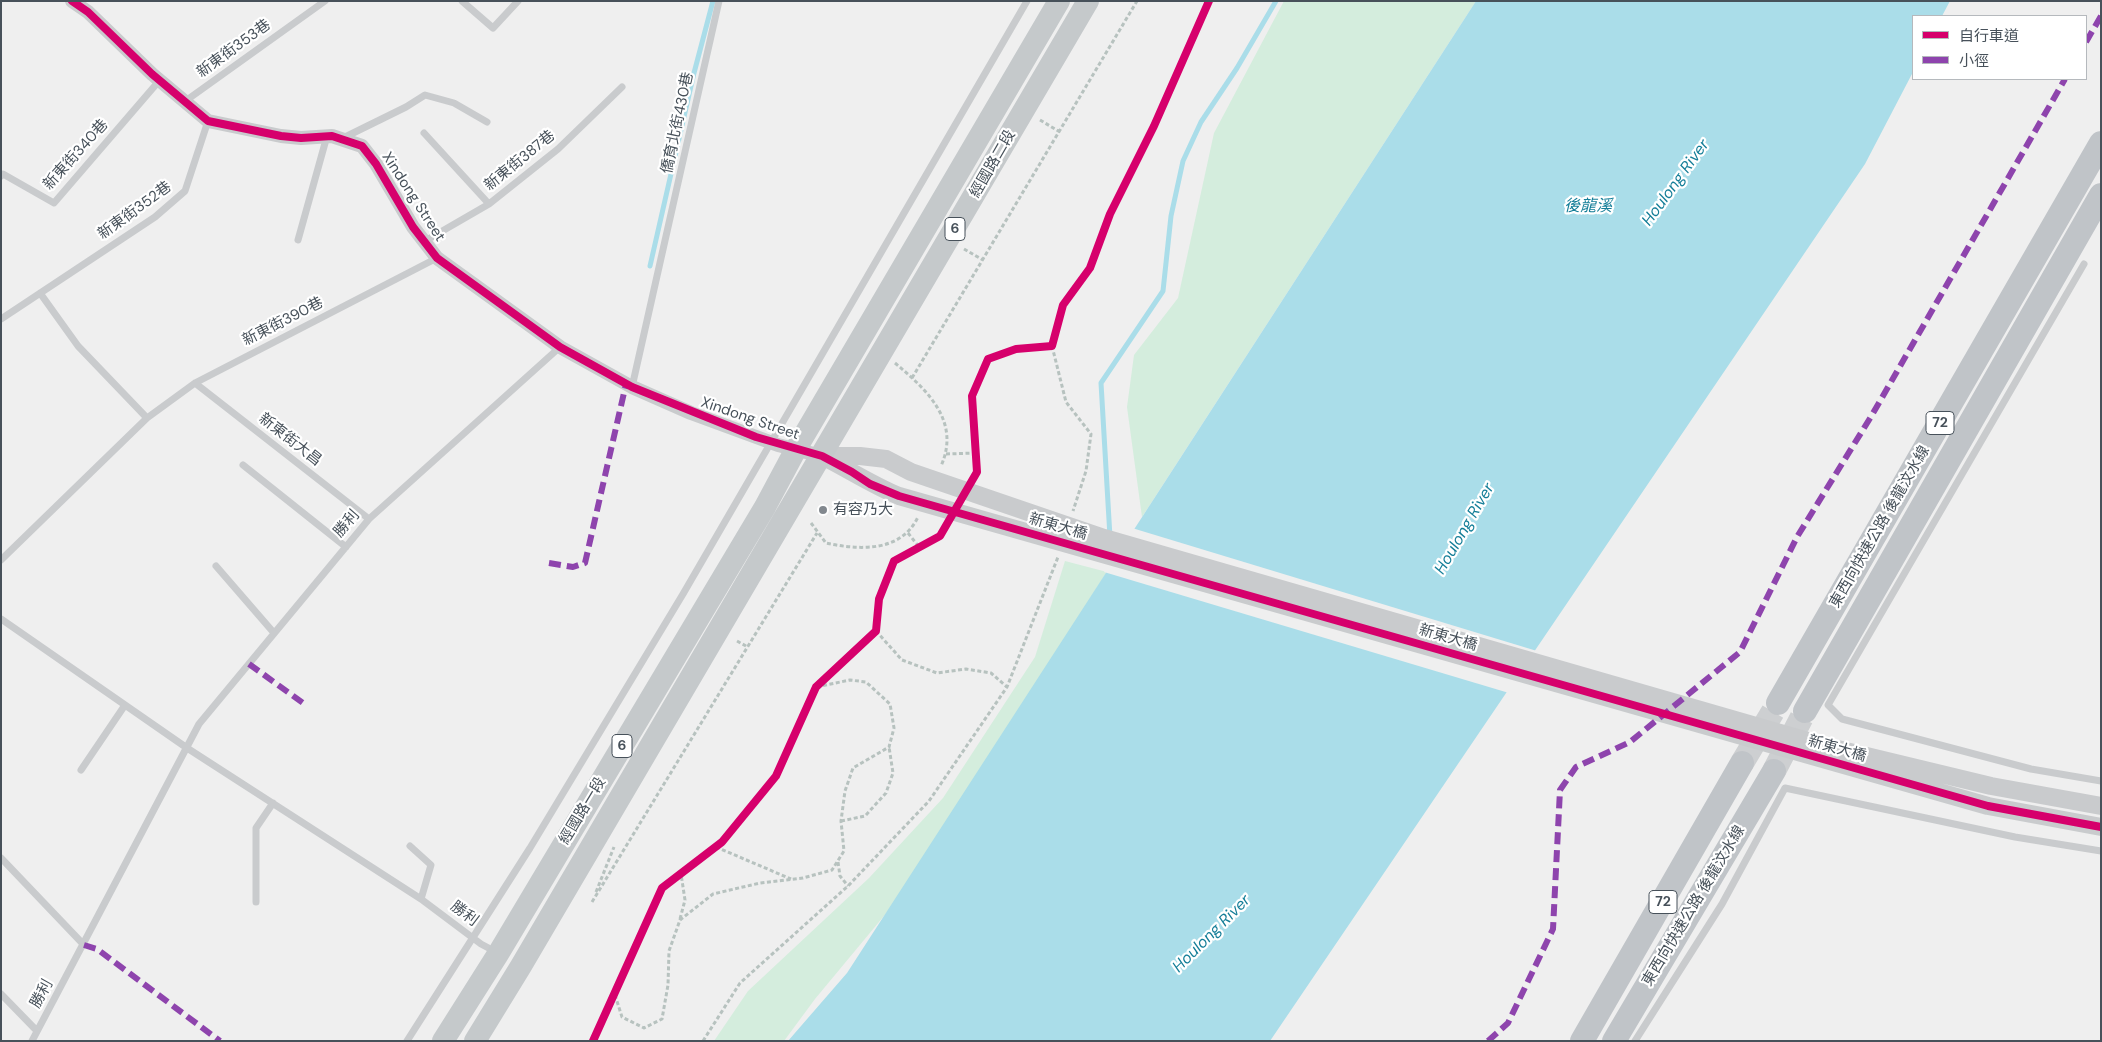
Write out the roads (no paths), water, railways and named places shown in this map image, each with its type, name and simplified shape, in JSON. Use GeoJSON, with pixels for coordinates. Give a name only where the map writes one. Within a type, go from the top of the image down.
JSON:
{"type":"FeatureCollection","features":[{"type":"Feature","properties":{"kind":"highway","name":"東西向快速公路 後龍汶水線"},"geometry":{"type":"LineString","coordinates":[[1778,703],[2101,143]]}},
{"type":"Feature","properties":{"kind":"highway","name":"東西向快速公路 後龍汶水線"},"geometry":{"type":"LineString","coordinates":[[1805,711],[2101,195]]}},
{"type":"Feature","properties":{"kind":"highway","name":"東西向快速公路 後龍汶水線"},"geometry":{"type":"LineString","coordinates":[[1582,1041],[1742,763]]}},
{"type":"Feature","properties":{"kind":"highway","name":"東西向快速公路 後龍汶水線"},"geometry":{"type":"LineString","coordinates":[[1614,1041],[1774,771]]}},
{"type":"Feature","properties":{"kind":"main road","name":"經國路二段"},"geometry":{"type":"LineString","coordinates":[[796,449],[1060,1]]}},
{"type":"Feature","properties":{"kind":"main road","name":"經國路二段"},"geometry":{"type":"LineString","coordinates":[[822,456],[1088,1]]}},
{"type":"Feature","properties":{"kind":"main road","name":"經國路一段"},"geometry":{"type":"LineString","coordinates":[[443,1041],[498,954],[765,506],[796,449]]}},
{"type":"Feature","properties":{"kind":"main road","name":"經國路一段"},"geometry":{"type":"LineString","coordinates":[[475,1041],[822,456]]}},
{"type":"Feature","properties":{"kind":"street","name":"Xindong Street"},"geometry":{"type":"LineString","coordinates":[[72,1],[88,12],[159,81],[208,121],[281,136],[343,138],[362,146],[376,164],[388,187],[437,258],[560,347],[632,387],[691,413],[771,442],[822,456]]}},
{"type":"Feature","properties":{"kind":"street","name":"新東大橋"},"geometry":{"type":"LineString","coordinates":[[822,456],[860,456],[886,459],[912,472],[1152,551],[1825,746],[1991,786],[2101,806]]}},
{"type":"Feature","properties":{"kind":"street","name":"新東大橋"},"geometry":{"type":"LineString","coordinates":[[822,456],[870,484],[899,496],[1988,806],[2101,827]]}},
{"type":"Feature","properties":{"kind":"lane","name":"新東街353巷"},"geometry":{"type":"LineString","coordinates":[[184,102],[325,1]]}},
{"type":"Feature","properties":{"kind":"lane"},"geometry":{"type":"LineString","coordinates":[[462,1],[493,28],[518,1]]}},
{"type":"Feature","properties":{"kind":"lane","name":"僑育北街430巷"},"geometry":{"type":"LineString","coordinates":[[632,387],[664,252],[719,1]]}},
{"type":"Feature","properties":{"kind":"lane"},"geometry":{"type":"LineString","coordinates":[[407,1041],[474,938],[683,594],[1027,1]]}},
{"type":"Feature","properties":{"kind":"lane","name":"新東街340巷"},"geometry":{"type":"LineString","coordinates":[[1,176],[3,174],[54,203],[159,81]]}},
{"type":"Feature","properties":{"kind":"lane","name":"新東街387巷"},"geometry":{"type":"LineString","coordinates":[[425,242],[489,204],[558,149],[622,87]]}},
{"type":"Feature","properties":{"kind":"lane"},"geometry":{"type":"LineString","coordinates":[[343,138],[406,107],[425,94],[454,103],[487,122]]}},
{"type":"Feature","properties":{"kind":"lane","name":"新東街352巷"},"geometry":{"type":"LineString","coordinates":[[1,319],[155,216],[185,192],[208,121]]}},
{"type":"Feature","properties":{"kind":"lane"},"geometry":{"type":"LineString","coordinates":[[424,133],[489,204]]}},
{"type":"Feature","properties":{"kind":"lane"},"geometry":{"type":"LineString","coordinates":[[298,240],[327,136]]}},
{"type":"Feature","properties":{"kind":"lane","name":"新東街390巷"},"geometry":{"type":"LineString","coordinates":[[147,418],[195,383],[437,258]]}},
{"type":"Feature","properties":{"kind":"lane"},"geometry":{"type":"LineString","coordinates":[[2084,264],[1828,705],[1842,719],[2031,769],[2101,781]]}},
{"type":"Feature","properties":{"kind":"lane"},"geometry":{"type":"LineString","coordinates":[[1,560],[147,418],[78,346],[40,293]]}},
{"type":"Feature","properties":{"kind":"lane","name":"勝利"},"geometry":{"type":"LineString","coordinates":[[32,1041],[84,946],[199,724],[369,519],[560,347]]}},
{"type":"Feature","properties":{"kind":"lane","name":"新東街大昌"},"geometry":{"type":"LineString","coordinates":[[195,383],[369,519]]}},
{"type":"Feature","properties":{"kind":"lane"},"geometry":{"type":"LineString","coordinates":[[244,465],[346,547]]}},
{"type":"Feature","properties":{"kind":"lane"},"geometry":{"type":"LineString","coordinates":[[216,566],[274,633]]}},
{"type":"Feature","properties":{"kind":"lane"},"geometry":{"type":"LineString","coordinates":[[1,619],[187,748]]}},
{"type":"Feature","properties":{"kind":"lane"},"geometry":{"type":"LineString","coordinates":[[81,770],[125,705]]}},
{"type":"Feature","properties":{"kind":"lane","name":"勝利"},"geometry":{"type":"LineString","coordinates":[[187,748],[421,899],[498,954]]}},
{"type":"Feature","properties":{"kind":"lane"},"geometry":{"type":"LineString","coordinates":[[1635,1041],[1722,904],[1785,788],[2015,837],[2101,851]]}},
{"type":"Feature","properties":{"kind":"lane"},"geometry":{"type":"LineString","coordinates":[[256,902],[256,828],[273,803]]}},
{"type":"Feature","properties":{"kind":"lane"},"geometry":{"type":"LineString","coordinates":[[410,846],[431,865],[421,899]]}},
{"type":"Feature","properties":{"kind":"lane"},"geometry":{"type":"LineString","coordinates":[[1,858],[84,946]]}},
{"type":"Feature","properties":{"kind":"lane"},"geometry":{"type":"LineString","coordinates":[[1,994],[37,1032]]}},
{"type":"Feature","properties":{"kind":"water","name":"後龍溪"},"geometry":{"type":"Polygon","coordinates":[[[1476,1],[1950,1],[1943,15],[1912,15],[1912,74],[1865,164],[1270,1041],[788,1041],[847,973],[1476,1]]]}},
{"type":"Feature","properties":{"kind":"waterway"},"geometry":{"type":"LineString","coordinates":[[650,266],[694,73],[713,1]]}},
{"type":"Feature","properties":{"kind":"waterway"},"geometry":{"type":"LineString","coordinates":[[1110,537],[1101,383],[1163,291],[1171,216],[1183,161],[1201,122],[1237,68],[1276,1]]}},
{"type":"Feature","properties":{"kind":"tunnel"},"geometry":{"type":"LineString","coordinates":[[1742,763],[1778,703]]}},
{"type":"Feature","properties":{"kind":"tunnel"},"geometry":{"type":"LineString","coordinates":[[1774,771],[1805,711]]}},
{"type":"Feature","properties":{"kind":"place","name":"有容乃大"},"geometry":{"type":"Point","coordinates":[823,510]}},
{"type":"Feature","properties":{"kind":"water label","name":"Houlong River"},"geometry":{"type":"Point","coordinates":[1676,183]}},
{"type":"Feature","properties":{"kind":"water label","name":"Houlong River"},"geometry":{"type":"Point","coordinates":[1465,529]}},
{"type":"Feature","properties":{"kind":"water label","name":"Houlong River"},"geometry":{"type":"Point","coordinates":[1212,934]}}]}
